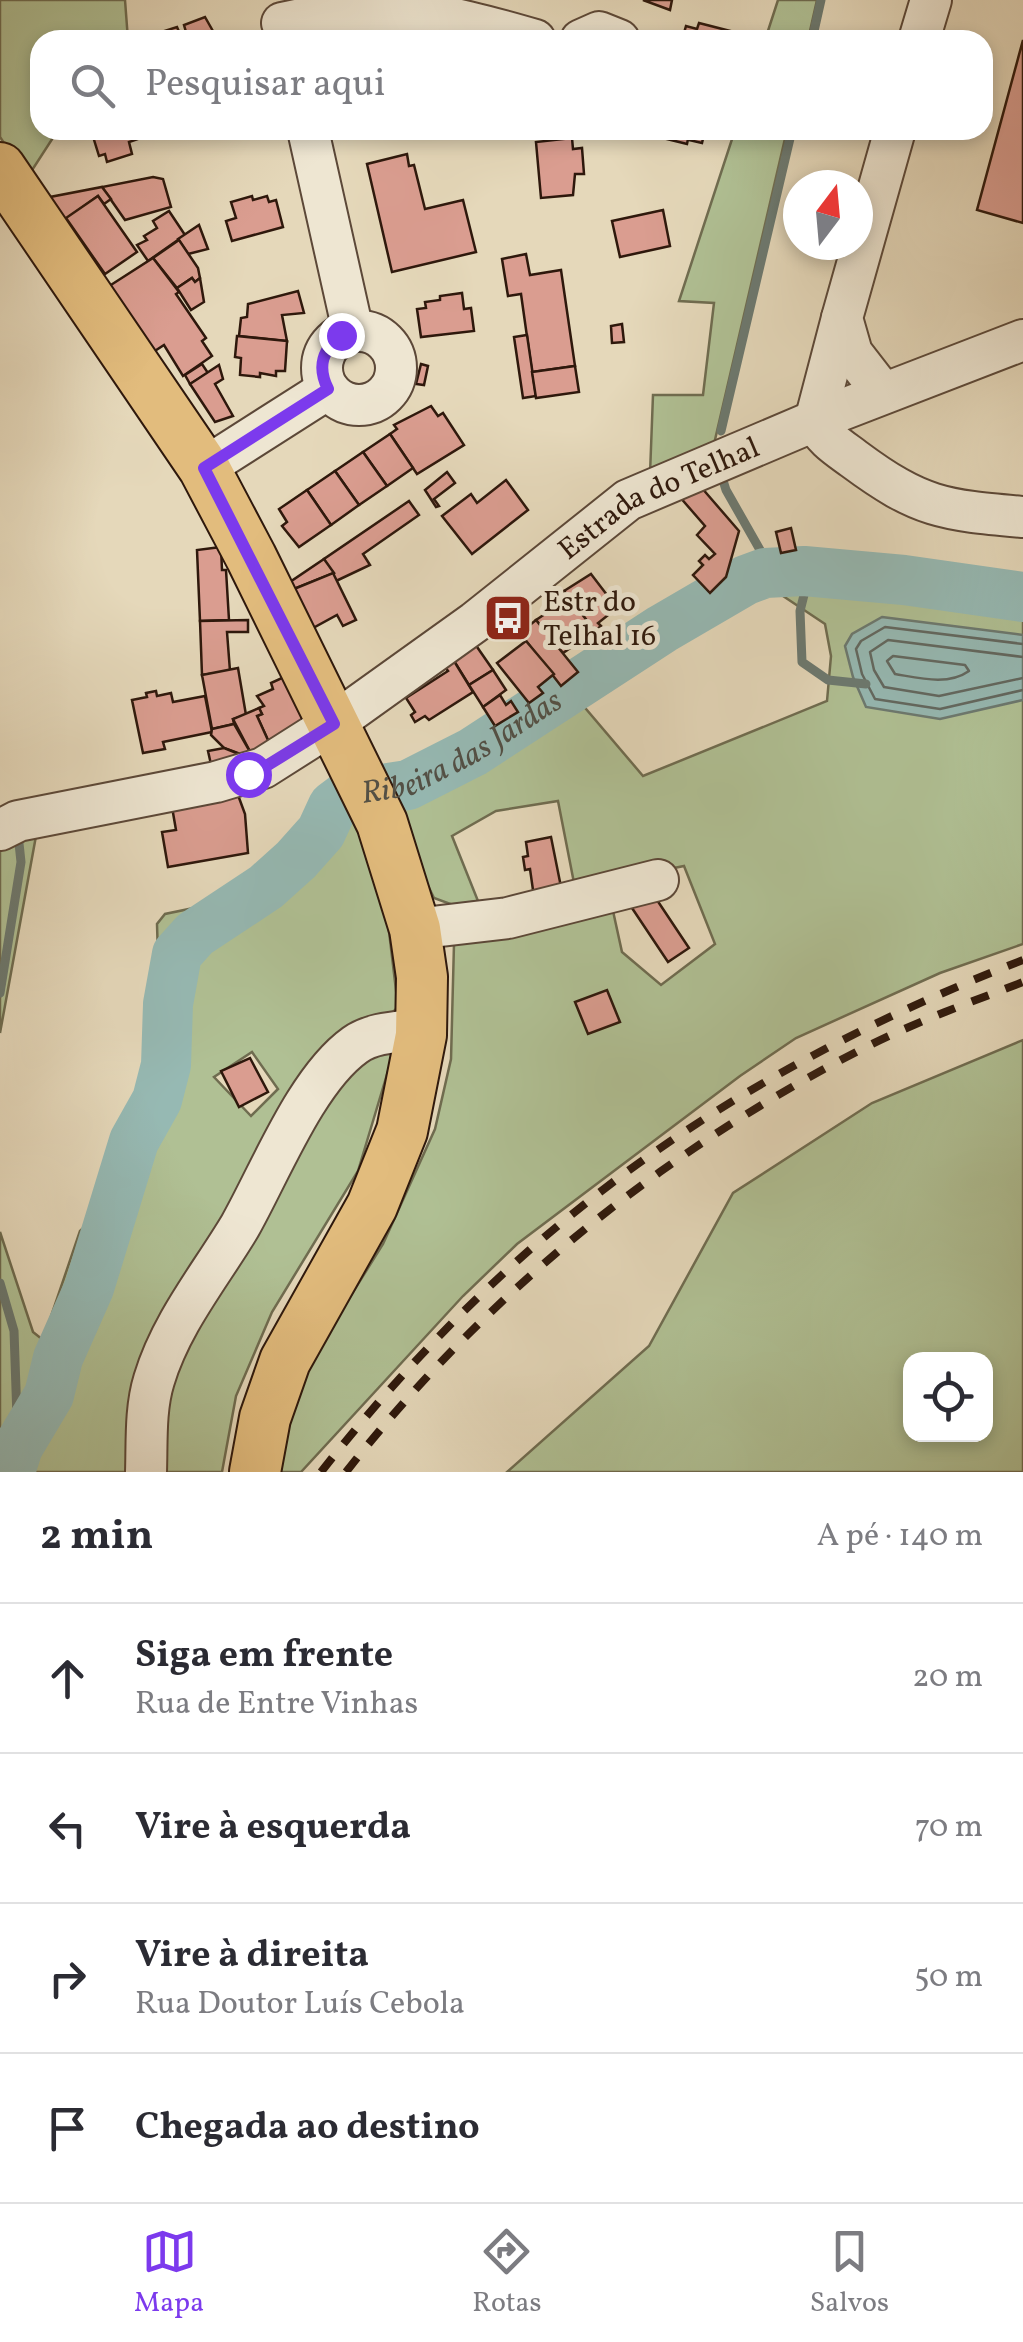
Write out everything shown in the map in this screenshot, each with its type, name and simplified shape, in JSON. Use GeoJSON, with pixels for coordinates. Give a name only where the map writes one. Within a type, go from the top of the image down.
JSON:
{"type":"FeatureCollection","features":[{"type":"Feature","properties":{"kind":"main road"},"geometry":{"type":"LineString","coordinates":[[0,168],[204,468],[382,823],[415,929],[422,977],[421,1029],[410,1100],[393,1158],[372,1206],[286,1361],[265,1418],[256,1472]]}},
{"type":"Feature","properties":{"kind":"street"},"geometry":{"type":"LineString","coordinates":[[922,30],[930,0]]}},
{"type":"Feature","properties":{"kind":"street"},"geometry":{"type":"LineString","coordinates":[[281,21],[332,11],[378,8],[423,10],[498,30]]}},
{"type":"Feature","properties":{"kind":"street"},"geometry":{"type":"LineString","coordinates":[[310,140],[353,331]]}},
{"type":"Feature","properties":{"kind":"street"},"geometry":{"type":"LineString","coordinates":[[892,140],[815,421],[822,436],[893,488],[943,509],[1023,517]]}},
{"type":"Feature","properties":{"kind":"street"},"geometry":{"type":"LineString","coordinates":[[842,318],[852,352],[883,393],[868,442],[872,458],[893,488]]}},
{"type":"Feature","properties":{"kind":"street"},"geometry":{"type":"LineString","coordinates":[[353,331],[376,335],[392,352],[395,376],[390,388],[372,402],[360,405],[337,398],[328,389],[322,378],[324,353],[341,335],[353,331]]}},
{"type":"Feature","properties":{"kind":"street","name":"Estrada do Telhal"},"geometry":{"type":"LineString","coordinates":[[0,830],[18,821],[248,774],[340,738],[475,622],[628,500],[883,393],[1023,340]]}},
{"type":"Feature","properties":{"kind":"street"},"geometry":{"type":"LineString","coordinates":[[204,468],[328,389]]}},
{"type":"Feature","properties":{"kind":"street"},"geometry":{"type":"LineString","coordinates":[[415,929],[508,918],[658,880]]}},
{"type":"Feature","properties":{"kind":"street"},"geometry":{"type":"LineString","coordinates":[[146,1472],[153,1381],[166,1350],[318,1084],[343,1054],[360,1041],[421,1029]]}},
{"type":"Feature","properties":{"kind":"green space"},"geometry":{"type":"Polygon","coordinates":[[[0,0],[125,0],[127,30],[30,30],[30,140],[52,140],[27,178],[0,137],[0,0]]]}},
{"type":"Feature","properties":{"kind":"green space"},"geometry":{"type":"Polygon","coordinates":[[[778,0],[817,0],[810,30],[768,30],[778,0]]]}},
{"type":"Feature","properties":{"kind":"green space"},"geometry":{"type":"Polygon","coordinates":[[[732,140],[785,140],[711,457],[650,474],[653,395],[703,395],[714,303],[679,301],[732,140]]]}},
{"type":"Feature","properties":{"kind":"green space"},"geometry":{"type":"Polygon","coordinates":[[[814,562],[1023,585],[1023,944],[940,973],[796,1038],[740,1076],[517,1244],[463,1296],[301,1472],[278,1472],[284,1436],[300,1388],[320,1345],[383,1244],[435,1129],[451,1059],[454,944],[613,911],[622,952],[661,985],[715,944],[684,866],[575,888],[558,801],[496,811],[452,836],[478,901],[453,905],[434,898],[374,775],[407,772],[458,746],[746,570],[814,562]],[[771,588],[581,703],[643,776],[827,701],[831,656],[825,624],[771,588]]]}},
{"type":"Feature","properties":{"kind":"green space"},"geometry":{"type":"Polygon","coordinates":[[[340,772],[388,923],[398,1007],[386,1019],[321,1057],[131,1472],[0,1472],[0,1232],[33,1332],[43,1340],[80,1231],[102,1210],[143,1095],[159,992],[157,924],[165,914],[208,905],[265,864],[340,772]],[[252,1052],[214,1077],[251,1116],[278,1089],[252,1052]]]}},
{"type":"Feature","properties":{"kind":"green space"},"geometry":{"type":"Polygon","coordinates":[[[36,836],[0,1033],[0,849],[36,836]]]}},
{"type":"Feature","properties":{"kind":"green space"},"geometry":{"type":"Polygon","coordinates":[[[1023,1040],[1023,1472],[507,1472],[649,1346],[733,1193],[872,1103],[1023,1040]]]}},
{"type":"Feature","properties":{"kind":"green space"},"geometry":{"type":"Polygon","coordinates":[[[394,1051],[358,1171],[272,1312],[236,1396],[222,1472],[156,1472],[169,1381],[337,1079],[358,1058],[394,1051]]]}},
{"type":"Feature","properties":{"kind":"water"},"geometry":{"type":"Polygon","coordinates":[[[882,617],[1023,635],[1023,700],[940,719],[866,707],[845,646],[852,634],[882,617]]]}},
{"type":"Feature","properties":{"kind":"building"},"geometry":{"type":"Polygon","coordinates":[[[643,0],[672,0],[670,10],[643,0]]]}},
{"type":"Feature","properties":{"kind":"building"},"geometry":{"type":"Polygon","coordinates":[[[205,17],[212,30],[185,30],[184,25],[205,17]]]}},
{"type":"Feature","properties":{"kind":"building"},"geometry":{"type":"Polygon","coordinates":[[[699,23],[726,30],[685,30],[686,26],[697,29],[699,23]]]}},
{"type":"Feature","properties":{"kind":"building"},"geometry":{"type":"Polygon","coordinates":[[[1023,40],[1023,223],[977,210],[1023,40]]]}},
{"type":"Feature","properties":{"kind":"building"},"geometry":{"type":"Polygon","coordinates":[[[94,140],[135,140],[129,142],[132,154],[107,162],[105,154],[99,156],[94,140]]]}},
{"type":"Feature","properties":{"kind":"building"},"geometry":{"type":"Polygon","coordinates":[[[572,140],[573,149],[582,148],[584,174],[575,174],[573,195],[541,198],[536,142],[572,140]]]}},
{"type":"Feature","properties":{"kind":"building"},"geometry":{"type":"Polygon","coordinates":[[[407,154],[409,166],[414,165],[425,209],[463,200],[476,252],[392,272],[367,164],[407,154]]]}},
{"type":"Feature","properties":{"kind":"building"},"geometry":{"type":"Polygon","coordinates":[[[153,177],[163,179],[171,207],[125,220],[102,187],[153,177]]]}},
{"type":"Feature","properties":{"kind":"building"},"geometry":{"type":"Polygon","coordinates":[[[102,187],[111,199],[104,204],[98,196],[58,225],[43,202],[50,197],[102,187]]]}},
{"type":"Feature","properties":{"kind":"building"},"geometry":{"type":"Polygon","coordinates":[[[98,196],[137,252],[105,274],[66,218],[98,196]]]}},
{"type":"Feature","properties":{"kind":"building"},"geometry":{"type":"Polygon","coordinates":[[[252,196],[253,200],[267,196],[269,202],[276,200],[283,227],[232,241],[226,221],[236,218],[231,202],[252,196]]]}},
{"type":"Feature","properties":{"kind":"building"},"geometry":{"type":"Polygon","coordinates":[[[663,210],[670,246],[620,257],[612,221],[663,210]]]}},
{"type":"Feature","properties":{"kind":"building"},"geometry":{"type":"Polygon","coordinates":[[[169,211],[185,235],[148,261],[137,245],[157,228],[153,221],[169,211]]]}},
{"type":"Feature","properties":{"kind":"building"},"geometry":{"type":"Polygon","coordinates":[[[199,225],[208,249],[188,254],[178,239],[199,225]]]}},
{"type":"Feature","properties":{"kind":"building"},"geometry":{"type":"Polygon","coordinates":[[[179,240],[198,268],[200,278],[195,282],[192,278],[177,288],[153,258],[179,240]]]}},
{"type":"Feature","properties":{"kind":"building"},"geometry":{"type":"Polygon","coordinates":[[[526,254],[530,275],[561,270],[575,366],[532,372],[521,294],[508,296],[502,259],[526,254]]]}},
{"type":"Feature","properties":{"kind":"building"},"geometry":{"type":"Polygon","coordinates":[[[153,258],[179,292],[176,294],[206,338],[202,341],[212,356],[183,376],[164,345],[147,356],[103,290],[153,258]]]}},
{"type":"Feature","properties":{"kind":"building"},"geometry":{"type":"Polygon","coordinates":[[[192,278],[195,282],[200,278],[204,302],[191,310],[177,288],[192,278]]]}},
{"type":"Feature","properties":{"kind":"building"},"geometry":{"type":"Polygon","coordinates":[[[298,291],[304,313],[282,315],[287,341],[239,336],[248,304],[298,291]]]}},
{"type":"Feature","properties":{"kind":"building"},"geometry":{"type":"Polygon","coordinates":[[[462,293],[464,309],[471,308],[474,331],[421,337],[417,309],[426,308],[425,302],[440,300],[440,296],[462,293]]]}},
{"type":"Feature","properties":{"kind":"building"},"geometry":{"type":"Polygon","coordinates":[[[622,324],[624,342],[612,343],[611,326],[622,324]]]}},
{"type":"Feature","properties":{"kind":"building"},"geometry":{"type":"Polygon","coordinates":[[[527,335],[536,396],[523,398],[514,337],[527,335]]]}},
{"type":"Feature","properties":{"kind":"building"},"geometry":{"type":"Polygon","coordinates":[[[237,336],[287,341],[285,371],[276,371],[276,376],[240,375],[241,358],[235,357],[237,336]]]}},
{"type":"Feature","properties":{"kind":"building"},"geometry":{"type":"Polygon","coordinates":[[[202,364],[208,373],[190,384],[185,375],[202,364]]]}},
{"type":"Feature","properties":{"kind":"building"},"geometry":{"type":"Polygon","coordinates":[[[421,364],[428,366],[424,385],[416,384],[421,364]]]}},
{"type":"Feature","properties":{"kind":"building"},"geometry":{"type":"Polygon","coordinates":[[[219,365],[223,379],[215,384],[233,416],[215,422],[190,384],[219,365]]]}},
{"type":"Feature","properties":{"kind":"building"},"geometry":{"type":"Polygon","coordinates":[[[575,366],[579,392],[536,398],[532,372],[575,366]]]}},
{"type":"Feature","properties":{"kind":"building"},"geometry":{"type":"Polygon","coordinates":[[[431,406],[438,416],[443,413],[464,445],[417,474],[390,434],[397,429],[394,425],[431,406]]]}},
{"type":"Feature","properties":{"kind":"building"},"geometry":{"type":"Polygon","coordinates":[[[390,434],[413,468],[387,486],[363,452],[390,434]]]}},
{"type":"Feature","properties":{"kind":"building"},"geometry":{"type":"Polygon","coordinates":[[[363,452],[387,486],[359,505],[335,471],[363,452]]]}},
{"type":"Feature","properties":{"kind":"building"},"geometry":{"type":"Polygon","coordinates":[[[335,471],[359,505],[331,525],[307,490],[335,471]]]}},
{"type":"Feature","properties":{"kind":"building"},"geometry":{"type":"Polygon","coordinates":[[[447,472],[455,483],[434,499],[439,506],[436,507],[425,490],[447,472]]]}},
{"type":"Feature","properties":{"kind":"building"},"geometry":{"type":"Polygon","coordinates":[[[506,480],[528,510],[472,554],[442,516],[471,494],[477,503],[506,480]]]}},
{"type":"Feature","properties":{"kind":"building"},"geometry":{"type":"Polygon","coordinates":[[[701,487],[739,531],[726,577],[710,593],[693,575],[703,565],[699,561],[705,555],[709,559],[715,554],[697,535],[705,526],[679,496],[701,487]]]}},
{"type":"Feature","properties":{"kind":"building"},"geometry":{"type":"Polygon","coordinates":[[[307,490],[331,525],[299,547],[282,526],[287,522],[279,509],[307,490]]]}},
{"type":"Feature","properties":{"kind":"building"},"geometry":{"type":"Polygon","coordinates":[[[409,501],[419,515],[363,554],[370,565],[336,581],[324,559],[409,501]]]}},
{"type":"Feature","properties":{"kind":"building"},"geometry":{"type":"Polygon","coordinates":[[[791,528],[796,550],[781,553],[776,532],[791,528]]]}},
{"type":"Feature","properties":{"kind":"building"},"geometry":{"type":"Polygon","coordinates":[[[221,547],[229,620],[200,621],[197,550],[221,547]]]}},
{"type":"Feature","properties":{"kind":"building"},"geometry":{"type":"Polygon","coordinates":[[[324,559],[334,573],[294,589],[290,582],[324,559]]]}},
{"type":"Feature","properties":{"kind":"building"},"geometry":{"type":"Polygon","coordinates":[[[333,573],[356,620],[343,626],[337,615],[313,628],[294,589],[333,573]]]}},
{"type":"Feature","properties":{"kind":"building"},"geometry":{"type":"Polygon","coordinates":[[[591,574],[617,608],[598,623],[601,626],[595,631],[564,591],[591,574]]]}},
{"type":"Feature","properties":{"kind":"building"},"geometry":{"type":"Polygon","coordinates":[[[564,591],[595,631],[563,653],[536,620],[548,612],[544,607],[564,591]]]}},
{"type":"Feature","properties":{"kind":"building"},"geometry":{"type":"Polygon","coordinates":[[[248,620],[248,632],[227,632],[230,671],[202,675],[200,621],[248,620]]]}},
{"type":"Feature","properties":{"kind":"building"},"geometry":{"type":"Polygon","coordinates":[[[536,620],[578,672],[561,686],[520,633],[536,620]]]}},
{"type":"Feature","properties":{"kind":"building"},"geometry":{"type":"Polygon","coordinates":[[[526,641],[554,674],[538,687],[543,693],[529,703],[497,663],[526,641]]]}},
{"type":"Feature","properties":{"kind":"building"},"geometry":{"type":"Polygon","coordinates":[[[475,644],[493,670],[469,685],[454,661],[475,644]]]}},
{"type":"Feature","properties":{"kind":"building"},"geometry":{"type":"Polygon","coordinates":[[[454,661],[473,692],[429,720],[425,716],[415,722],[411,715],[415,712],[406,698],[448,671],[445,667],[454,661]]]}},
{"type":"Feature","properties":{"kind":"building"},"geometry":{"type":"Polygon","coordinates":[[[238,668],[246,715],[233,719],[234,724],[212,729],[202,675],[238,668]]]}},
{"type":"Feature","properties":{"kind":"building"},"geometry":{"type":"Polygon","coordinates":[[[493,670],[506,690],[483,707],[469,685],[493,670]]]}},
{"type":"Feature","properties":{"kind":"building"},"geometry":{"type":"Polygon","coordinates":[[[284,677],[315,722],[272,749],[257,716],[264,706],[257,696],[273,689],[271,683],[284,677]]]}},
{"type":"Feature","properties":{"kind":"building"},"geometry":{"type":"Polygon","coordinates":[[[156,691],[157,696],[171,693],[173,702],[205,696],[212,732],[163,742],[165,749],[143,753],[132,700],[156,691]]]}},
{"type":"Feature","properties":{"kind":"building"},"geometry":{"type":"Polygon","coordinates":[[[500,695],[506,705],[511,701],[518,712],[495,726],[483,707],[500,695]]]}},
{"type":"Feature","properties":{"kind":"building"},"geometry":{"type":"Polygon","coordinates":[[[259,708],[262,714],[257,716],[272,749],[254,759],[233,719],[259,708]]]}},
{"type":"Feature","properties":{"kind":"building"},"geometry":{"type":"Polygon","coordinates":[[[234,724],[254,759],[224,748],[211,735],[212,729],[234,724]]]}},
{"type":"Feature","properties":{"kind":"building"},"geometry":{"type":"Polygon","coordinates":[[[224,748],[252,760],[212,769],[208,751],[224,748]]]}},
{"type":"Feature","properties":{"kind":"building"},"geometry":{"type":"Polygon","coordinates":[[[238,795],[245,814],[248,853],[168,867],[162,832],[176,830],[172,807],[238,795]]]}},
{"type":"Feature","properties":{"kind":"building"},"geometry":{"type":"Polygon","coordinates":[[[551,837],[562,892],[534,897],[530,869],[525,870],[523,857],[528,856],[526,842],[551,837]]]}},
{"type":"Feature","properties":{"kind":"building"},"geometry":{"type":"Polygon","coordinates":[[[651,891],[689,948],[668,962],[630,905],[651,891]]]}},
{"type":"Feature","properties":{"kind":"building"},"geometry":{"type":"Polygon","coordinates":[[[607,990],[620,1022],[588,1034],[575,1002],[607,990]]]}},
{"type":"Feature","properties":{"kind":"building"},"geometry":{"type":"Polygon","coordinates":[[[250,1058],[268,1092],[239,1107],[221,1071],[250,1058]]]}},
{"type":"Feature","properties":{"kind":"waterway"},"geometry":{"type":"LineString","coordinates":[[814,30],[821,0]]}},
{"type":"Feature","properties":{"kind":"waterway"},"geometry":{"type":"LineString","coordinates":[[721,431],[790,140]]}},
{"type":"Feature","properties":{"kind":"waterway"},"geometry":{"type":"LineString","coordinates":[[721,474],[726,490],[772,571]]}},
{"type":"Feature","properties":{"kind":"waterway","name":"Ribeira das Jardas"},"geometry":{"type":"LineString","coordinates":[[10,1472],[18,1447],[49,1395],[58,1358],[89,1288],[134,1141],[157,1100],[166,1065],[168,1004],[177,954],[195,934],[266,887],[296,860],[321,832],[333,806],[349,794],[408,785],[473,752],[662,629],[765,573],[804,571],[904,580],[1023,597]]}},
{"type":"Feature","properties":{"kind":"waterway"},"geometry":{"type":"LineString","coordinates":[[810,571],[800,611],[802,662],[828,680],[866,684]]}},
{"type":"Feature","properties":{"kind":"waterway"},"geometry":{"type":"LineString","coordinates":[[0,993],[21,862],[18,834]]}},
{"type":"Feature","properties":{"kind":"waterway"},"geometry":{"type":"LineString","coordinates":[[0,1283],[14,1331],[18,1447]]}},
{"type":"Feature","properties":{"kind":"railway"},"geometry":{"type":"LineString","coordinates":[[321,1472],[395,1383],[472,1303],[552,1231],[635,1166],[724,1107],[817,1053],[1023,960]]}},
{"type":"Feature","properties":{"kind":"railway"},"geometry":{"type":"LineString","coordinates":[[346,1472],[400,1406],[519,1285],[651,1178],[793,1086],[868,1046],[1023,982]]}},
{"type":"Feature","properties":{"kind":"place","name":"Estr do Telhal 16"},"geometry":{"type":"Point","coordinates":[508,618]}},
{"type":"Feature","properties":{"kind":"route"},"geometry":{"type":"LineString","coordinates":[[248,774],[334,724],[204,468],[328,389],[322,378],[324,353],[341,335]]}}]}
